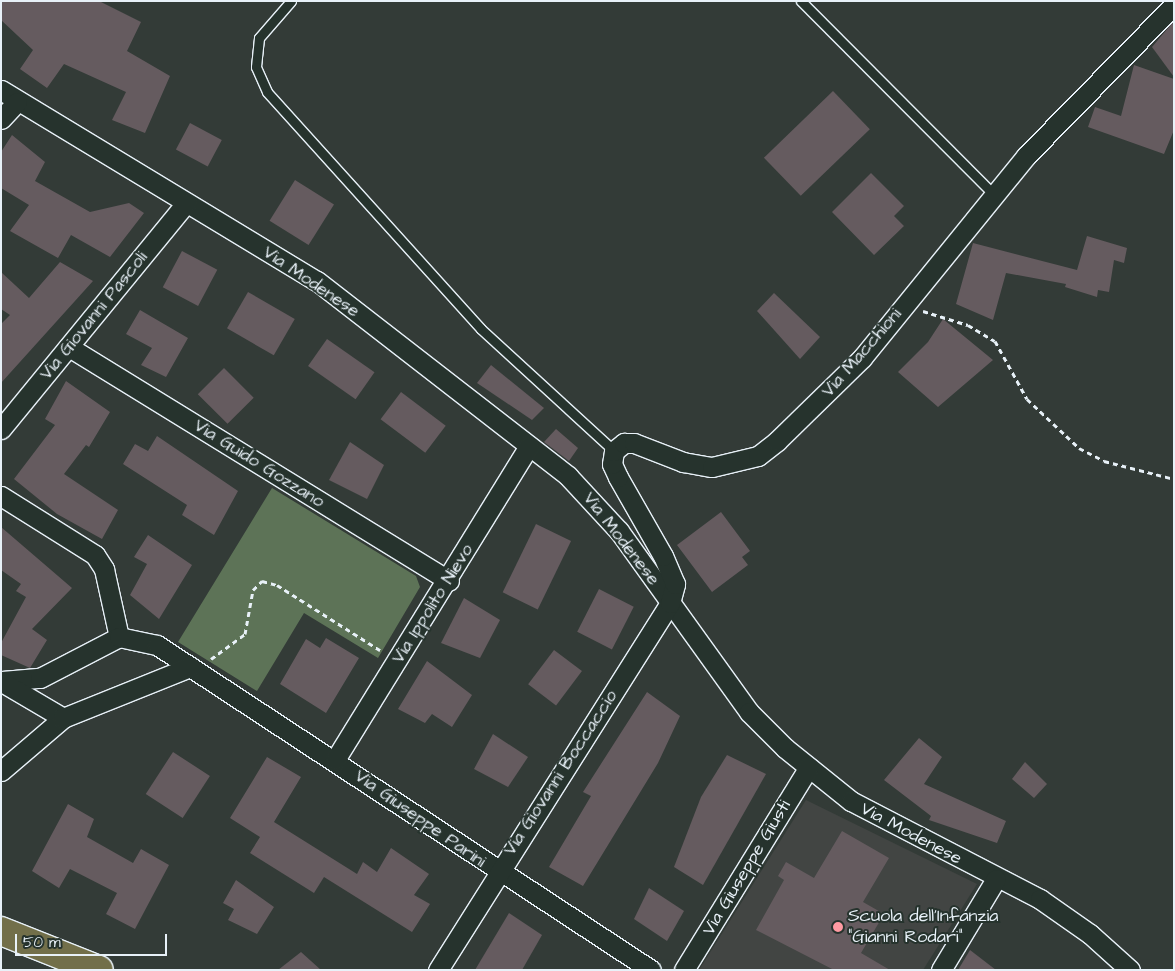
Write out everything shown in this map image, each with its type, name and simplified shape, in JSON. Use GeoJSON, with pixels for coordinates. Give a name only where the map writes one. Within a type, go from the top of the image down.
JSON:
{"type":"FeatureCollection","features":[{"type":"Feature","properties":{"kind":"main road"},"geometry":{"type":"LineString","coordinates":[[1,931],[99,970]]}},
{"type":"Feature","properties":{"kind":"street","name":"Via Macchioni"},"geometry":{"type":"LineString","coordinates":[[614,451],[624,443],[634,443],[683,462],[712,467],[758,456],[793,427],[862,358],[993,194],[1174,5]]}},
{"type":"Feature","properties":{"kind":"street","name":"Via Modenese"},"geometry":{"type":"LineString","coordinates":[[1,90],[17,102],[317,282],[529,446],[595,502],[749,712],[809,767],[851,801],[996,879],[1040,899],[1090,934],[1130,970]]}},
{"type":"Feature","properties":{"kind":"street"},"geometry":{"type":"LineString","coordinates":[[1,119],[17,102]]}},
{"type":"Feature","properties":{"kind":"street","name":"Via Giovanni Pascoli"},"geometry":{"type":"LineString","coordinates":[[1,429],[186,203]]}},
{"type":"Feature","properties":{"kind":"street","name":"Via Guido Gozzano"},"geometry":{"type":"LineString","coordinates":[[69,347],[449,581]]}},
{"type":"Feature","properties":{"kind":"street","name":"Via Ippolito Nievo"},"geometry":{"type":"LineString","coordinates":[[335,760],[449,581],[529,446]]}},
{"type":"Feature","properties":{"kind":"street"},"geometry":{"type":"LineString","coordinates":[[614,451],[612,464],[618,478],[663,556],[675,584],[670,604]]}},
{"type":"Feature","properties":{"kind":"street"},"geometry":{"type":"LineString","coordinates":[[1,496],[95,555],[104,569],[120,637],[40,678],[2,681]]}},
{"type":"Feature","properties":{"kind":"street","name":"Via Giovanni Boccaccio"},"geometry":{"type":"LineString","coordinates":[[438,970],[498,872],[670,604]]}},
{"type":"Feature","properties":{"kind":"street","name":"Via Giuseppe Parini"},"geometry":{"type":"LineString","coordinates":[[120,637],[157,645],[335,760],[498,872],[650,970]]}},
{"type":"Feature","properties":{"kind":"street"},"geometry":{"type":"LineString","coordinates":[[1,771],[63,718],[190,667]]}},
{"type":"Feature","properties":{"kind":"street"},"geometry":{"type":"LineString","coordinates":[[2,681],[63,718]]}},
{"type":"Feature","properties":{"kind":"street","name":"Via Giuseppe Giusti"},"geometry":{"type":"LineString","coordinates":[[684,970],[809,767]]}},
{"type":"Feature","properties":{"kind":"street"},"geometry":{"type":"LineString","coordinates":[[941,970],[996,879]]}},
{"type":"Feature","properties":{"kind":"lane"},"geometry":{"type":"LineString","coordinates":[[291,1],[259,38],[256,67],[267,92],[475,322],[614,451]]}},
{"type":"Feature","properties":{"kind":"lane"},"geometry":{"type":"LineString","coordinates":[[801,1],[993,194]]}},
{"type":"Feature","properties":{"kind":"path"},"geometry":{"type":"LineString","coordinates":[[903,305],[968,325],[995,341],[1027,399],[1079,448],[1104,460],[1174,479]]}},
{"type":"Feature","properties":{"kind":"path"},"geometry":{"type":"LineString","coordinates":[[190,667],[212,659],[245,634],[253,590],[262,581],[277,585],[398,661]]}},
{"type":"Feature","properties":{"kind":"shaded area","name":"Scuola dell’Infanzia “Gianni Rodari”"},"geometry":{"type":"Polygon","coordinates":[[[806,800],[977,884],[923,970],[699,970],[806,800]]]}},
{"type":"Feature","properties":{"kind":"green space"},"geometry":{"type":"Polygon","coordinates":[[[272,488],[416,576],[420,587],[378,658],[304,613],[257,691],[178,642],[272,488]]]}},
{"type":"Feature","properties":{"kind":"building"},"geometry":{"type":"Polygon","coordinates":[[[1,1],[99,1],[141,22],[127,51],[170,76],[145,133],[112,120],[126,92],[64,64],[47,88],[20,69],[33,50],[1,20],[1,1]]]}},
{"type":"Feature","properties":{"kind":"building"},"geometry":{"type":"Polygon","coordinates":[[[1174,21],[1174,77],[1152,47],[1174,21]]]}},
{"type":"Feature","properties":{"kind":"building"},"geometry":{"type":"Polygon","coordinates":[[[1134,65],[1174,79],[1174,130],[1164,154],[1088,127],[1095,107],[1121,116],[1134,65]]]}},
{"type":"Feature","properties":{"kind":"building"},"geometry":{"type":"Polygon","coordinates":[[[833,91],[870,129],[801,196],[764,158],[833,91]]]}},
{"type":"Feature","properties":{"kind":"building"},"geometry":{"type":"Polygon","coordinates":[[[190,123],[222,140],[208,166],[176,149],[190,123]]]}},
{"type":"Feature","properties":{"kind":"building"},"geometry":{"type":"Polygon","coordinates":[[[12,135],[45,162],[35,181],[90,212],[129,203],[144,213],[110,257],[71,235],[58,258],[10,231],[29,205],[1,188],[1,152],[12,135]]]}},
{"type":"Feature","properties":{"kind":"building"},"geometry":{"type":"Polygon","coordinates":[[[871,173],[904,206],[894,216],[904,226],[874,255],[832,212],[871,173]]]}},
{"type":"Feature","properties":{"kind":"building"},"geometry":{"type":"Polygon","coordinates":[[[295,180],[334,204],[309,245],[270,221],[295,180]]]}},
{"type":"Feature","properties":{"kind":"building"},"geometry":{"type":"Polygon","coordinates":[[[1087,236],[1127,248],[1124,263],[1114,260],[1109,292],[1098,290],[1097,297],[1065,287],[1066,284],[1006,273],[993,320],[956,304],[973,243],[1077,270],[1087,236]]]}},
{"type":"Feature","properties":{"kind":"building"},"geometry":{"type":"Polygon","coordinates":[[[182,251],[217,270],[198,306],[163,287],[182,251]]]}},
{"type":"Feature","properties":{"kind":"building"},"geometry":{"type":"Polygon","coordinates":[[[60,262],[93,281],[1,383],[1,324],[10,315],[1,309],[1,272],[29,298],[60,262]]]}},
{"type":"Feature","properties":{"kind":"building"},"geometry":{"type":"Polygon","coordinates":[[[248,292],[295,319],[274,355],[227,328],[248,292]]]}},
{"type":"Feature","properties":{"kind":"building"},"geometry":{"type":"Polygon","coordinates":[[[774,293],[820,337],[800,359],[757,311],[774,293]]]}},
{"type":"Feature","properties":{"kind":"building"},"geometry":{"type":"Polygon","coordinates":[[[140,310],[188,338],[166,377],[141,365],[152,348],[126,334],[140,310]]]}},
{"type":"Feature","properties":{"kind":"building"},"geometry":{"type":"Polygon","coordinates":[[[943,319],[993,360],[938,407],[898,372],[928,342],[943,319]]]}},
{"type":"Feature","properties":{"kind":"building"},"geometry":{"type":"Polygon","coordinates":[[[327,339],[375,372],[356,399],[308,366],[327,339]]]}},
{"type":"Feature","properties":{"kind":"building"},"geometry":{"type":"Polygon","coordinates":[[[491,365],[544,408],[532,420],[477,383],[491,365]]]}},
{"type":"Feature","properties":{"kind":"building"},"geometry":{"type":"Polygon","coordinates":[[[224,368],[254,398],[228,424],[198,394],[224,368]]]}},
{"type":"Feature","properties":{"kind":"building"},"geometry":{"type":"Polygon","coordinates":[[[66,381],[110,412],[89,447],[86,445],[64,474],[118,510],[102,539],[57,514],[14,479],[55,425],[45,419],[66,381]]]}},
{"type":"Feature","properties":{"kind":"building"},"geometry":{"type":"Polygon","coordinates":[[[401,392],[446,426],[425,453],[381,419],[401,392]]]}},
{"type":"Feature","properties":{"kind":"building"},"geometry":{"type":"Polygon","coordinates":[[[556,429],[578,448],[569,461],[544,442],[556,429]]]}},
{"type":"Feature","properties":{"kind":"building"},"geometry":{"type":"Polygon","coordinates":[[[157,436],[238,491],[214,535],[182,515],[187,505],[123,464],[135,444],[148,451],[157,436]]]}},
{"type":"Feature","properties":{"kind":"building"},"geometry":{"type":"Polygon","coordinates":[[[350,442],[384,465],[367,499],[329,480],[350,442]]]}},
{"type":"Feature","properties":{"kind":"building"},"geometry":{"type":"Polygon","coordinates":[[[721,512],[750,551],[742,557],[748,565],[712,592],[677,545],[721,512]]]}},
{"type":"Feature","properties":{"kind":"building"},"geometry":{"type":"Polygon","coordinates":[[[536,524],[571,541],[538,609],[503,592],[536,524]]]}},
{"type":"Feature","properties":{"kind":"building"},"geometry":{"type":"Polygon","coordinates":[[[1,527],[72,588],[32,629],[47,640],[30,668],[1,655],[1,643],[26,597],[16,591],[21,584],[1,570],[1,527]]]}},
{"type":"Feature","properties":{"kind":"building"},"geometry":{"type":"Polygon","coordinates":[[[148,535],[192,565],[159,619],[130,595],[147,564],[134,557],[148,535]]]}},
{"type":"Feature","properties":{"kind":"building"},"geometry":{"type":"Polygon","coordinates":[[[599,589],[634,607],[612,649],[577,632],[599,589]]]}},
{"type":"Feature","properties":{"kind":"building"},"geometry":{"type":"Polygon","coordinates":[[[464,598],[500,620],[480,658],[441,643],[464,598]]]}},
{"type":"Feature","properties":{"kind":"building"},"geometry":{"type":"Polygon","coordinates":[[[326,638],[359,658],[326,713],[280,684],[306,639],[320,648],[326,638]]]}},
{"type":"Feature","properties":{"kind":"building"},"geometry":{"type":"Polygon","coordinates":[[[554,650],[582,671],[556,705],[528,684],[554,650]]]}},
{"type":"Feature","properties":{"kind":"building"},"geometry":{"type":"Polygon","coordinates":[[[427,661],[472,695],[452,727],[432,714],[425,723],[398,709],[427,661]]]}},
{"type":"Feature","properties":{"kind":"building"},"geometry":{"type":"Polygon","coordinates":[[[647,692],[680,716],[658,763],[583,886],[549,867],[591,796],[583,792],[647,692]]]}},
{"type":"Feature","properties":{"kind":"building"},"geometry":{"type":"Polygon","coordinates":[[[493,734],[528,757],[508,787],[474,769],[493,734]]]}},
{"type":"Feature","properties":{"kind":"building"},"geometry":{"type":"Polygon","coordinates":[[[919,738],[942,757],[924,784],[1006,821],[997,843],[929,820],[931,816],[884,780],[919,738]]]}},
{"type":"Feature","properties":{"kind":"building"},"geometry":{"type":"Polygon","coordinates":[[[173,752],[210,776],[183,818],[146,794],[173,752]]]}},
{"type":"Feature","properties":{"kind":"building"},"geometry":{"type":"Polygon","coordinates":[[[727,755],[766,774],[703,885],[674,867],[701,797],[727,755]]]}},
{"type":"Feature","properties":{"kind":"building"},"geometry":{"type":"Polygon","coordinates":[[[267,757],[301,777],[274,822],[357,874],[363,862],[377,872],[391,848],[429,874],[414,895],[430,904],[412,932],[324,877],[314,893],[250,853],[260,837],[230,818],[267,757]]]}},
{"type":"Feature","properties":{"kind":"building"},"geometry":{"type":"Polygon","coordinates":[[[1025,762],[1047,784],[1034,798],[1012,779],[1025,762]]]}},
{"type":"Feature","properties":{"kind":"building"},"geometry":{"type":"Polygon","coordinates":[[[68,804],[94,819],[87,837],[133,863],[141,849],[169,865],[135,929],[106,914],[117,893],[70,869],[59,888],[32,871],[68,804]]]}},
{"type":"Feature","properties":{"kind":"building"},"geometry":{"type":"Polygon","coordinates":[[[842,831],[889,858],[863,902],[884,914],[861,953],[890,970],[834,970],[756,930],[784,880],[778,876],[786,862],[814,878],[842,831]]]}},
{"type":"Feature","properties":{"kind":"building"},"geometry":{"type":"Polygon","coordinates":[[[236,880],[274,907],[257,934],[228,920],[234,909],[223,903],[236,880]]]}},
{"type":"Feature","properties":{"kind":"building"},"geometry":{"type":"Polygon","coordinates":[[[649,888],[684,911],[667,941],[634,919],[649,888]]]}},
{"type":"Feature","properties":{"kind":"building"},"geometry":{"type":"Polygon","coordinates":[[[509,913],[542,935],[522,970],[475,970],[509,913]]]}},
{"type":"Feature","properties":{"kind":"building"},"geometry":{"type":"Polygon","coordinates":[[[970,950],[996,970],[958,970],[970,950]]]}},
{"type":"Feature","properties":{"kind":"building"},"geometry":{"type":"Polygon","coordinates":[[[301,952],[321,970],[278,970],[301,952]]]}},
{"type":"Feature","properties":{"kind":"place","name":"Scuola dell’Infanzia “Gianni Rodari”"},"geometry":{"type":"Point","coordinates":[838,927]}}]}
